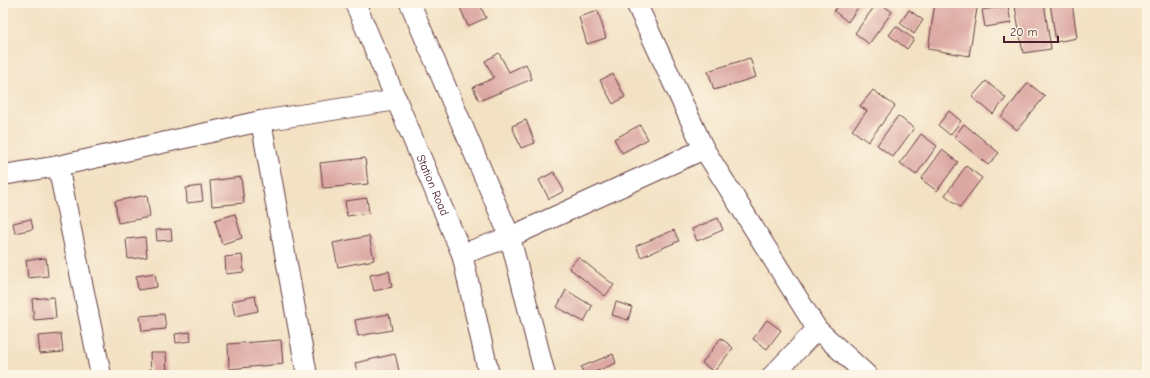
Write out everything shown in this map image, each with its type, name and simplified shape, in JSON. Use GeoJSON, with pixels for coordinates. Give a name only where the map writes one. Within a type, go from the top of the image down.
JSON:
{"type":"FeatureCollection","features":[{"type":"Feature","properties":{"kind":"street","name":"Station Road"},"geometry":{"type":"LineString","coordinates":[[355,3],[462,254],[489,375]]}},
{"type":"Feature","properties":{"kind":"street"},"geometry":{"type":"LineString","coordinates":[[410,3],[510,237],[545,375]]}},
{"type":"Feature","properties":{"kind":"street"},"geometry":{"type":"LineString","coordinates":[[636,3],[704,149],[817,329],[867,375]]}},
{"type":"Feature","properties":{"kind":"street"},"geometry":{"type":"LineString","coordinates":[[3,175],[58,166],[261,121],[397,100]]}},
{"type":"Feature","properties":{"kind":"street"},"geometry":{"type":"LineString","coordinates":[[261,121],[307,375]]}},
{"type":"Feature","properties":{"kind":"street"},"geometry":{"type":"LineString","coordinates":[[462,254],[510,237],[704,149]]}},
{"type":"Feature","properties":{"kind":"street"},"geometry":{"type":"LineString","coordinates":[[58,166],[101,375]]}},
{"type":"Feature","properties":{"kind":"street"},"geometry":{"type":"LineString","coordinates":[[773,375],[817,329]]}},
{"type":"Feature","properties":{"kind":"building"},"geometry":{"type":"Polygon","coordinates":[[[458,3],[479,3],[486,18],[468,26],[458,3]]]}},
{"type":"Feature","properties":{"kind":"building"},"geometry":{"type":"Polygon","coordinates":[[[840,3],[861,3],[848,22],[834,11],[840,3]]]}},
{"type":"Feature","properties":{"kind":"building"},"geometry":{"type":"Polygon","coordinates":[[[877,3],[880,3],[892,12],[869,44],[855,33],[877,3]]]}},
{"type":"Feature","properties":{"kind":"building"},"geometry":{"type":"Polygon","coordinates":[[[935,3],[978,3],[969,56],[928,49],[935,3]]]}},
{"type":"Feature","properties":{"kind":"building"},"geometry":{"type":"Polygon","coordinates":[[[1044,3],[1051,49],[1023,53],[1015,6],[1044,3]]]}},
{"type":"Feature","properties":{"kind":"building"},"geometry":{"type":"Polygon","coordinates":[[[1050,3],[1072,3],[1077,38],[1056,42],[1050,3]]]}},
{"type":"Feature","properties":{"kind":"building"},"geometry":{"type":"Polygon","coordinates":[[[1008,6],[1011,23],[985,27],[982,10],[1008,6]]]}},
{"type":"Feature","properties":{"kind":"building"},"geometry":{"type":"Polygon","coordinates":[[[909,10],[923,20],[914,34],[900,23],[909,10]]]}},
{"type":"Feature","properties":{"kind":"building"},"geometry":{"type":"Polygon","coordinates":[[[598,11],[606,38],[587,44],[579,17],[598,11]]]}},
{"type":"Feature","properties":{"kind":"building"},"geometry":{"type":"Polygon","coordinates":[[[896,26],[914,39],[907,49],[889,35],[896,26]]]}},
{"type":"Feature","properties":{"kind":"building"},"geometry":{"type":"Polygon","coordinates":[[[499,53],[509,72],[526,64],[532,79],[479,101],[473,87],[494,78],[485,61],[499,53]]]}},
{"type":"Feature","properties":{"kind":"building"},"geometry":{"type":"Polygon","coordinates":[[[750,58],[756,77],[714,90],[708,71],[750,58]]]}},
{"type":"Feature","properties":{"kind":"building"},"geometry":{"type":"Polygon","coordinates":[[[613,74],[625,97],[613,104],[600,80],[613,74]]]}},
{"type":"Feature","properties":{"kind":"building"},"geometry":{"type":"Polygon","coordinates":[[[986,81],[1006,98],[993,114],[972,97],[986,81]]]}},
{"type":"Feature","properties":{"kind":"building"},"geometry":{"type":"Polygon","coordinates":[[[1028,83],[1045,96],[1017,130],[1001,117],[1028,83]]]}},
{"type":"Feature","properties":{"kind":"building"},"geometry":{"type":"Polygon","coordinates":[[[873,90],[895,106],[868,142],[852,130],[867,111],[860,106],[873,90]]]}},
{"type":"Feature","properties":{"kind":"building"},"geometry":{"type":"Polygon","coordinates":[[[949,111],[961,121],[950,135],[938,125],[949,111]]]}},
{"type":"Feature","properties":{"kind":"building"},"geometry":{"type":"Polygon","coordinates":[[[898,116],[914,128],[893,157],[877,145],[898,116]]]}},
{"type":"Feature","properties":{"kind":"building"},"geometry":{"type":"Polygon","coordinates":[[[526,120],[535,143],[521,148],[512,126],[526,120]]]}},
{"type":"Feature","properties":{"kind":"building"},"geometry":{"type":"Polygon","coordinates":[[[964,124],[999,153],[988,165],[954,137],[964,124]]]}},
{"type":"Feature","properties":{"kind":"building"},"geometry":{"type":"Polygon","coordinates":[[[640,125],[648,139],[622,153],[614,139],[640,125]]]}},
{"type":"Feature","properties":{"kind":"building"},"geometry":{"type":"Polygon","coordinates":[[[921,134],[937,146],[916,175],[900,163],[921,134]]]}},
{"type":"Feature","properties":{"kind":"building"},"geometry":{"type":"Polygon","coordinates":[[[942,150],[958,162],[937,191],[921,179],[942,150]]]}},
{"type":"Feature","properties":{"kind":"building"},"geometry":{"type":"Polygon","coordinates":[[[365,158],[368,184],[323,188],[320,163],[365,158]]]}},
{"type":"Feature","properties":{"kind":"building"},"geometry":{"type":"Polygon","coordinates":[[[966,166],[982,178],[960,207],[945,195],[966,166]]]}},
{"type":"Feature","properties":{"kind":"building"},"geometry":{"type":"Polygon","coordinates":[[[554,172],[564,191],[549,199],[539,180],[554,172]]]}},
{"type":"Feature","properties":{"kind":"building"},"geometry":{"type":"Polygon","coordinates":[[[241,177],[244,203],[212,206],[210,181],[241,177]]]}},
{"type":"Feature","properties":{"kind":"building"},"geometry":{"type":"Polygon","coordinates":[[[201,186],[203,201],[187,203],[186,188],[201,186]]]}},
{"type":"Feature","properties":{"kind":"building"},"geometry":{"type":"Polygon","coordinates":[[[147,195],[150,217],[118,223],[115,201],[147,195]]]}},
{"type":"Feature","properties":{"kind":"building"},"geometry":{"type":"Polygon","coordinates":[[[367,198],[369,213],[347,216],[345,201],[367,198]]]}},
{"type":"Feature","properties":{"kind":"building"},"geometry":{"type":"Polygon","coordinates":[[[235,214],[242,238],[222,244],[215,220],[235,214]]]}},
{"type":"Feature","properties":{"kind":"building"},"geometry":{"type":"Polygon","coordinates":[[[718,218],[723,230],[697,241],[692,229],[718,218]]]}},
{"type":"Feature","properties":{"kind":"building"},"geometry":{"type":"Polygon","coordinates":[[[31,219],[33,229],[15,233],[13,223],[31,219]]]}},
{"type":"Feature","properties":{"kind":"building"},"geometry":{"type":"Polygon","coordinates":[[[171,229],[172,240],[157,241],[156,230],[171,229]]]}},
{"type":"Feature","properties":{"kind":"building"},"geometry":{"type":"Polygon","coordinates":[[[674,230],[679,241],[641,257],[636,246],[674,230]]]}},
{"type":"Feature","properties":{"kind":"building"},"geometry":{"type":"Polygon","coordinates":[[[369,236],[374,260],[338,267],[333,243],[369,236]]]}},
{"type":"Feature","properties":{"kind":"building"},"geometry":{"type":"Polygon","coordinates":[[[145,237],[147,257],[128,259],[126,239],[145,237]]]}},
{"type":"Feature","properties":{"kind":"building"},"geometry":{"type":"Polygon","coordinates":[[[242,255],[244,272],[226,274],[225,257],[242,255]]]}},
{"type":"Feature","properties":{"kind":"building"},"geometry":{"type":"Polygon","coordinates":[[[578,257],[614,285],[605,296],[569,268],[578,257]]]}},
{"type":"Feature","properties":{"kind":"building"},"geometry":{"type":"Polygon","coordinates":[[[46,258],[48,276],[28,278],[26,260],[46,258]]]}},
{"type":"Feature","properties":{"kind":"building"},"geometry":{"type":"Polygon","coordinates":[[[389,271],[392,287],[374,291],[370,275],[389,271]]]}},
{"type":"Feature","properties":{"kind":"building"},"geometry":{"type":"Polygon","coordinates":[[[155,273],[157,287],[138,290],[136,276],[155,273]]]}},
{"type":"Feature","properties":{"kind":"building"},"geometry":{"type":"Polygon","coordinates":[[[566,290],[592,306],[584,322],[557,307],[566,290]]]}},
{"type":"Feature","properties":{"kind":"building"},"geometry":{"type":"Polygon","coordinates":[[[255,296],[258,311],[235,316],[232,301],[255,296]]]}},
{"type":"Feature","properties":{"kind":"building"},"geometry":{"type":"Polygon","coordinates":[[[54,297],[56,318],[34,320],[32,299],[54,297]]]}},
{"type":"Feature","properties":{"kind":"building"},"geometry":{"type":"Polygon","coordinates":[[[616,302],[632,307],[628,320],[612,315],[616,302]]]}},
{"type":"Feature","properties":{"kind":"building"},"geometry":{"type":"Polygon","coordinates":[[[164,314],[166,329],[142,331],[140,316],[164,314]]]}},
{"type":"Feature","properties":{"kind":"building"},"geometry":{"type":"Polygon","coordinates":[[[389,314],[392,330],[358,336],[355,320],[389,314]]]}},
{"type":"Feature","properties":{"kind":"building"},"geometry":{"type":"Polygon","coordinates":[[[767,320],[781,330],[767,349],[753,339],[767,320]]]}},
{"type":"Feature","properties":{"kind":"building"},"geometry":{"type":"Polygon","coordinates":[[[190,332],[191,341],[176,343],[175,334],[190,332]]]}},
{"type":"Feature","properties":{"kind":"building"},"geometry":{"type":"Polygon","coordinates":[[[61,334],[63,352],[40,354],[38,336],[61,334]]]}},
{"type":"Feature","properties":{"kind":"building"},"geometry":{"type":"Polygon","coordinates":[[[721,338],[733,348],[714,372],[702,363],[721,338]]]}},
{"type":"Feature","properties":{"kind":"building"},"geometry":{"type":"Polygon","coordinates":[[[281,340],[283,364],[229,369],[228,344],[281,340]]]}},
{"type":"Feature","properties":{"kind":"building"},"geometry":{"type":"Polygon","coordinates":[[[150,353],[166,353],[167,375],[151,375],[150,353]]]}},
{"type":"Feature","properties":{"kind":"building"},"geometry":{"type":"Polygon","coordinates":[[[395,354],[400,375],[358,375],[355,363],[395,354]]]}},
{"type":"Feature","properties":{"kind":"building"},"geometry":{"type":"Polygon","coordinates":[[[613,354],[616,363],[588,375],[584,375],[581,367],[613,354]]]}}]}
